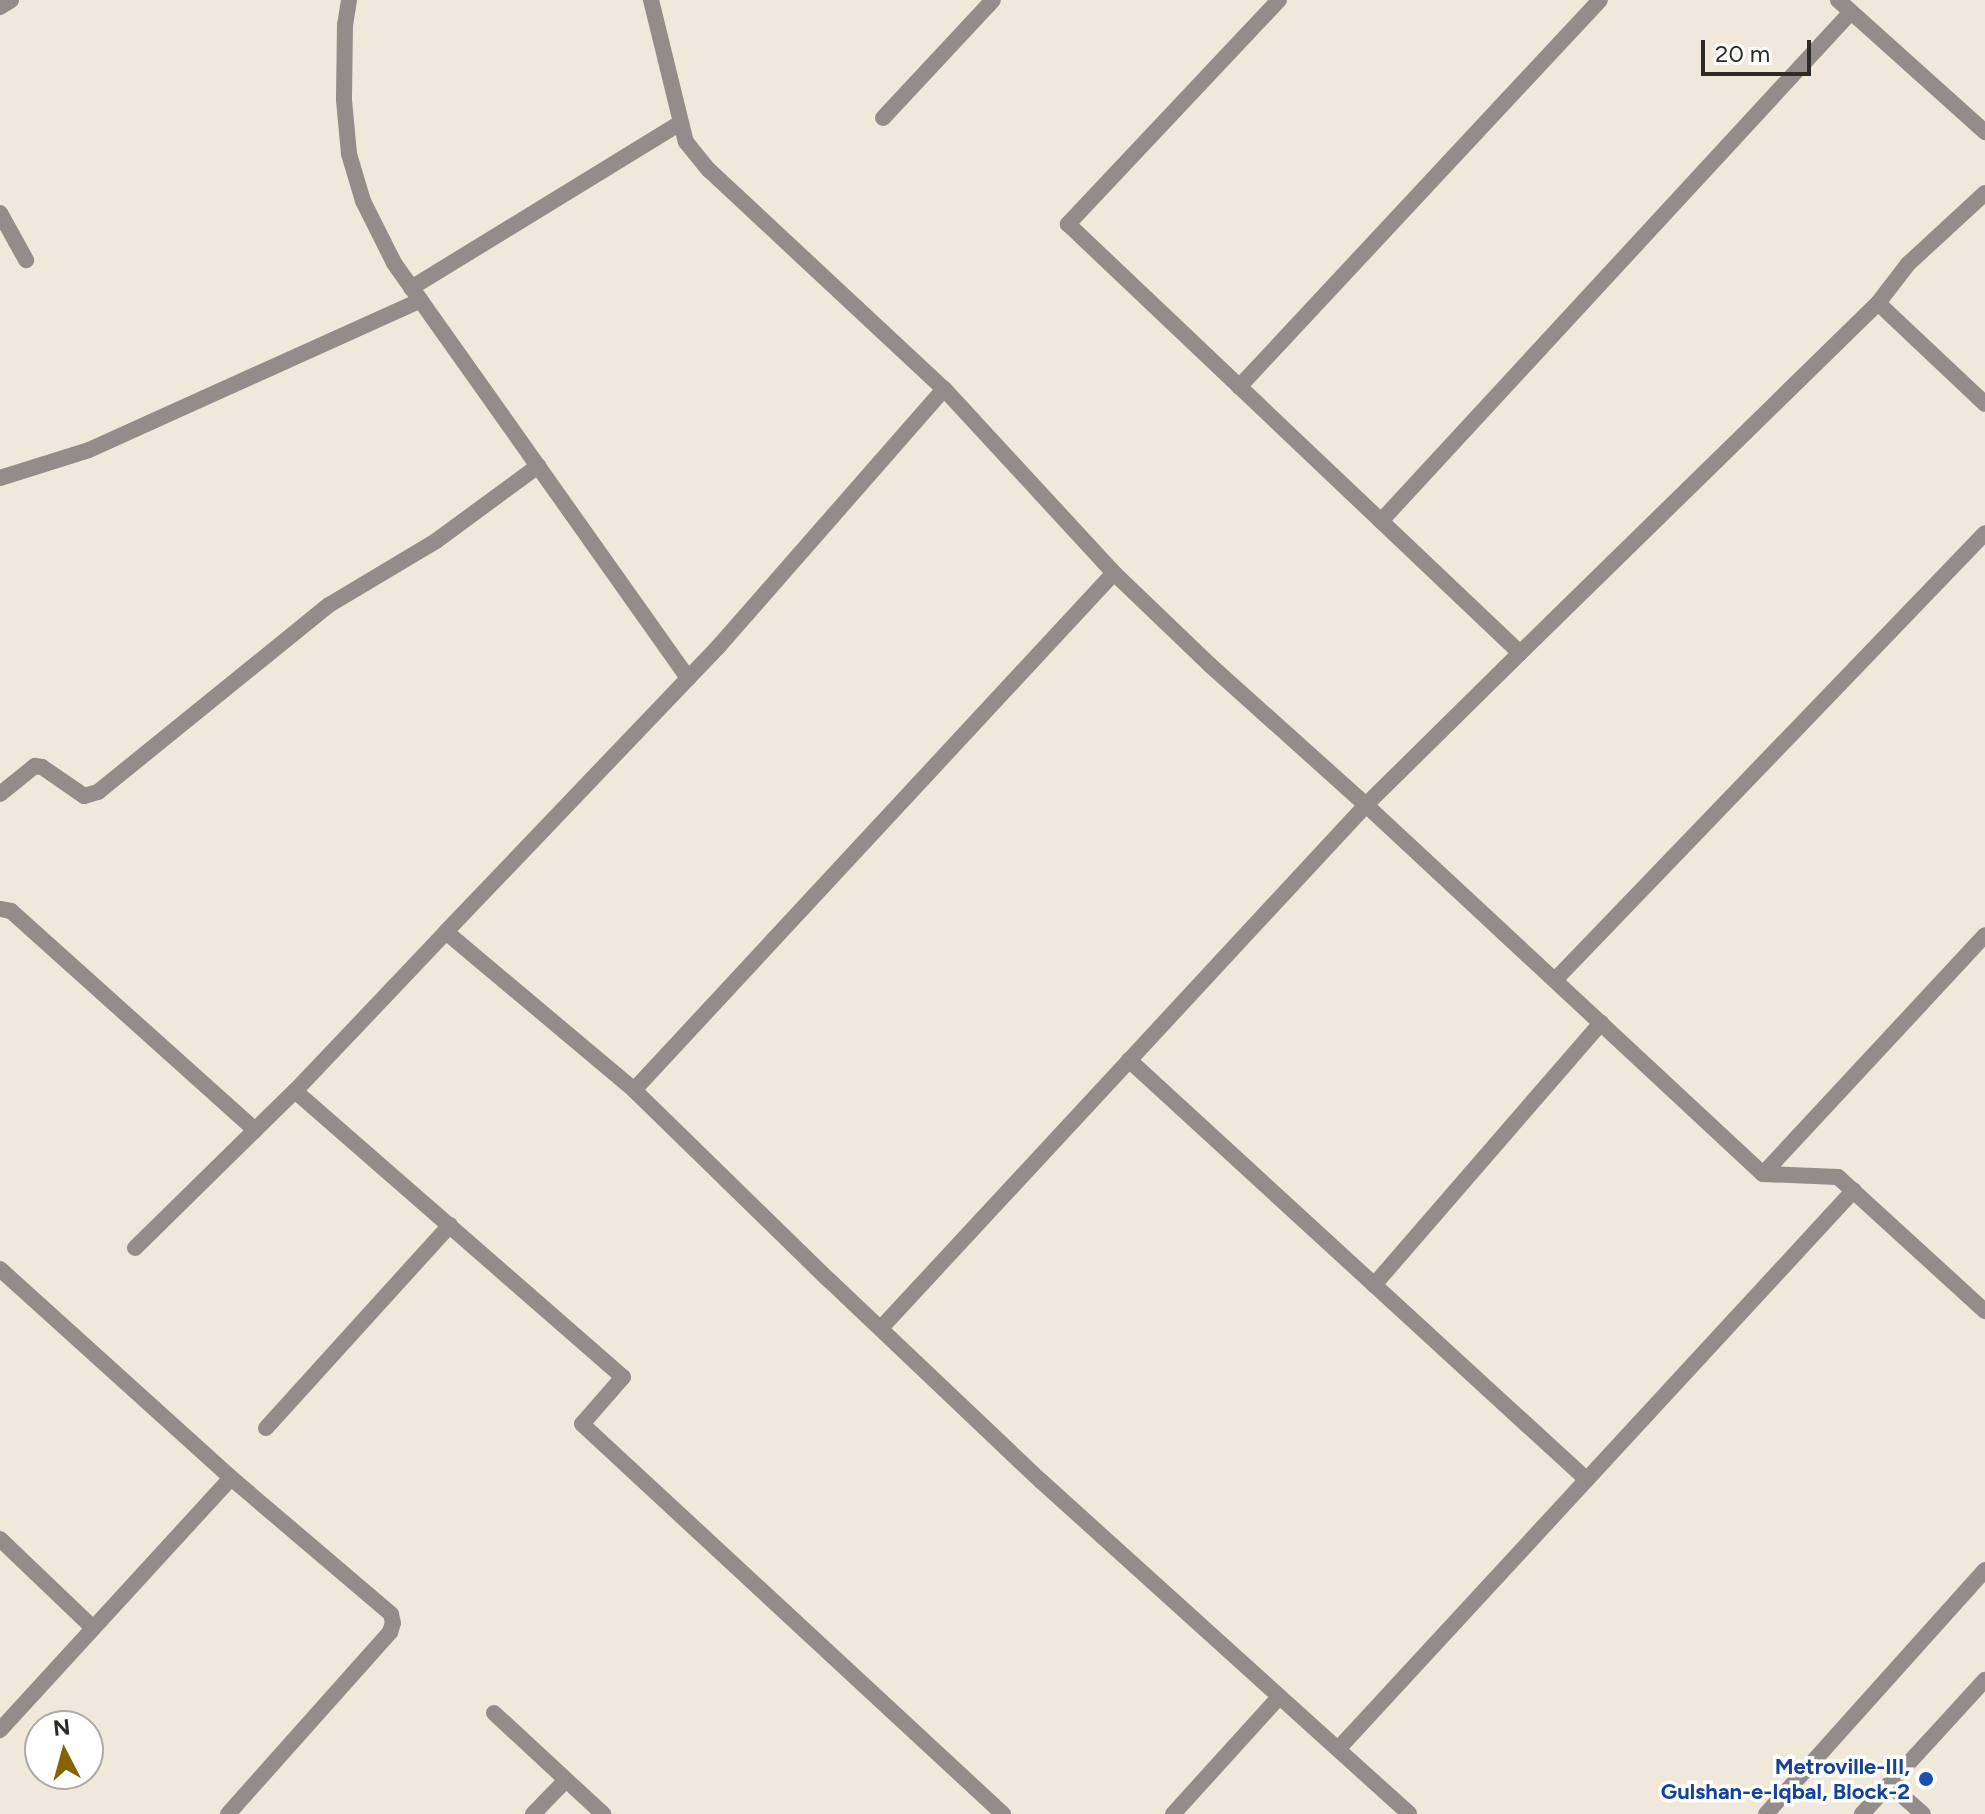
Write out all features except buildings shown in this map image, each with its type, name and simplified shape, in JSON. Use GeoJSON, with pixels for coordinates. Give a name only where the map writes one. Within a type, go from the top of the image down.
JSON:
{"type":"FeatureCollection","features":[{"type":"Feature","properties":{"kind":"street"},"geometry":{"type":"LineString","coordinates":[[0,7],[11,0]]}},
{"type":"Feature","properties":{"kind":"street"},"geometry":{"type":"LineString","coordinates":[[349,0],[345,25],[344,100],[349,154],[363,201],[394,263],[688,678]]}},
{"type":"Feature","properties":{"kind":"street"},"geometry":{"type":"LineString","coordinates":[[883,118],[993,0]]}},
{"type":"Feature","properties":{"kind":"street"},"geometry":{"type":"LineString","coordinates":[[1279,0],[1068,224],[1520,653]]}},
{"type":"Feature","properties":{"kind":"street"},"geometry":{"type":"LineString","coordinates":[[1239,387],[1600,0]]}},
{"type":"Feature","properties":{"kind":"street"},"geometry":{"type":"LineString","coordinates":[[1838,0],[1985,132]]}},
{"type":"Feature","properties":{"kind":"street"},"geometry":{"type":"LineString","coordinates":[[655,2],[686,142],[709,170],[944,389],[1114,573],[1763,1174],[1838,1177],[1985,1311]]}},
{"type":"Feature","properties":{"kind":"street"},"geometry":{"type":"LineString","coordinates":[[1381,521],[1851,12]]}},
{"type":"Feature","properties":{"kind":"street"},"geometry":{"type":"LineString","coordinates":[[0,478],[89,450],[416,294],[680,123]]}},
{"type":"Feature","properties":{"kind":"street"},"geometry":{"type":"LineString","coordinates":[[881,1328],[1366,805],[1878,303],[1908,264],[1985,193]]}},
{"type":"Feature","properties":{"kind":"street"},"geometry":{"type":"LineString","coordinates":[[0,213],[26,260]]}},
{"type":"Feature","properties":{"kind":"street"},"geometry":{"type":"LineString","coordinates":[[1878,303],[1985,404]]}},
{"type":"Feature","properties":{"kind":"street"},"geometry":{"type":"LineString","coordinates":[[135,1248],[295,1091],[688,678],[944,389]]}},
{"type":"Feature","properties":{"kind":"street"},"geometry":{"type":"LineString","coordinates":[[0,794],[35,766],[42,767],[84,796],[98,792],[329,605],[436,541],[538,466]]}},
{"type":"Feature","properties":{"kind":"street"},"geometry":{"type":"LineString","coordinates":[[1555,980],[1985,533]]}},
{"type":"Feature","properties":{"kind":"street"},"geometry":{"type":"LineString","coordinates":[[634,1090],[1114,573]]}},
{"type":"Feature","properties":{"kind":"street"},"geometry":{"type":"LineString","coordinates":[[0,909],[11,911],[255,1130]]}},
{"type":"Feature","properties":{"kind":"street"},"geometry":{"type":"LineString","coordinates":[[446,932],[634,1090],[1041,1481],[1409,1814]]}},
{"type":"Feature","properties":{"kind":"street"},"geometry":{"type":"LineString","coordinates":[[1763,1174],[1985,935]]}},
{"type":"Feature","properties":{"kind":"street"},"geometry":{"type":"LineString","coordinates":[[1374,1285],[1601,1023]]}},
{"type":"Feature","properties":{"kind":"street"},"geometry":{"type":"LineString","coordinates":[[1129,1060],[1587,1480]]}},
{"type":"Feature","properties":{"kind":"street"},"geometry":{"type":"LineString","coordinates":[[295,1091],[623,1377],[582,1424],[1003,1814]]}},
{"type":"Feature","properties":{"kind":"street"},"geometry":{"type":"LineString","coordinates":[[1339,1748],[1854,1190]]}},
{"type":"Feature","properties":{"kind":"street"},"geometry":{"type":"LineString","coordinates":[[266,1428],[450,1225]]}},
{"type":"Feature","properties":{"kind":"street"},"geometry":{"type":"LineString","coordinates":[[0,1269],[231,1478],[391,1614],[393,1623],[390,1632],[228,1814]]}},
{"type":"Feature","properties":{"kind":"street"},"geometry":{"type":"LineString","coordinates":[[0,1730],[231,1478]]}},
{"type":"Feature","properties":{"kind":"street"},"geometry":{"type":"LineString","coordinates":[[0,1539],[92,1627]]}},
{"type":"Feature","properties":{"kind":"street"},"geometry":{"type":"LineString","coordinates":[[1766,1814],[1985,1570]]}},
{"type":"Feature","properties":{"kind":"street"},"geometry":{"type":"LineString","coordinates":[[1862,1814],[1985,1680]]}},
{"type":"Feature","properties":{"kind":"street"},"geometry":{"type":"LineString","coordinates":[[1173,1814],[1279,1697]]}},
{"type":"Feature","properties":{"kind":"street"},"geometry":{"type":"LineString","coordinates":[[494,1713],[603,1814]]}},
{"type":"Feature","properties":{"kind":"street"},"geometry":{"type":"LineString","coordinates":[[533,1814],[566,1780]]}},
{"type":"Feature","properties":{"kind":"street"},"geometry":{"type":"LineString","coordinates":[[1889,1784],[1923,1814]]}},
{"type":"Feature","properties":{"kind":"place","name":"Metroville-III, Gulshan-e-Iqbal, Block-2"},"geometry":{"type":"Point","coordinates":[1926,1779]}}]}
